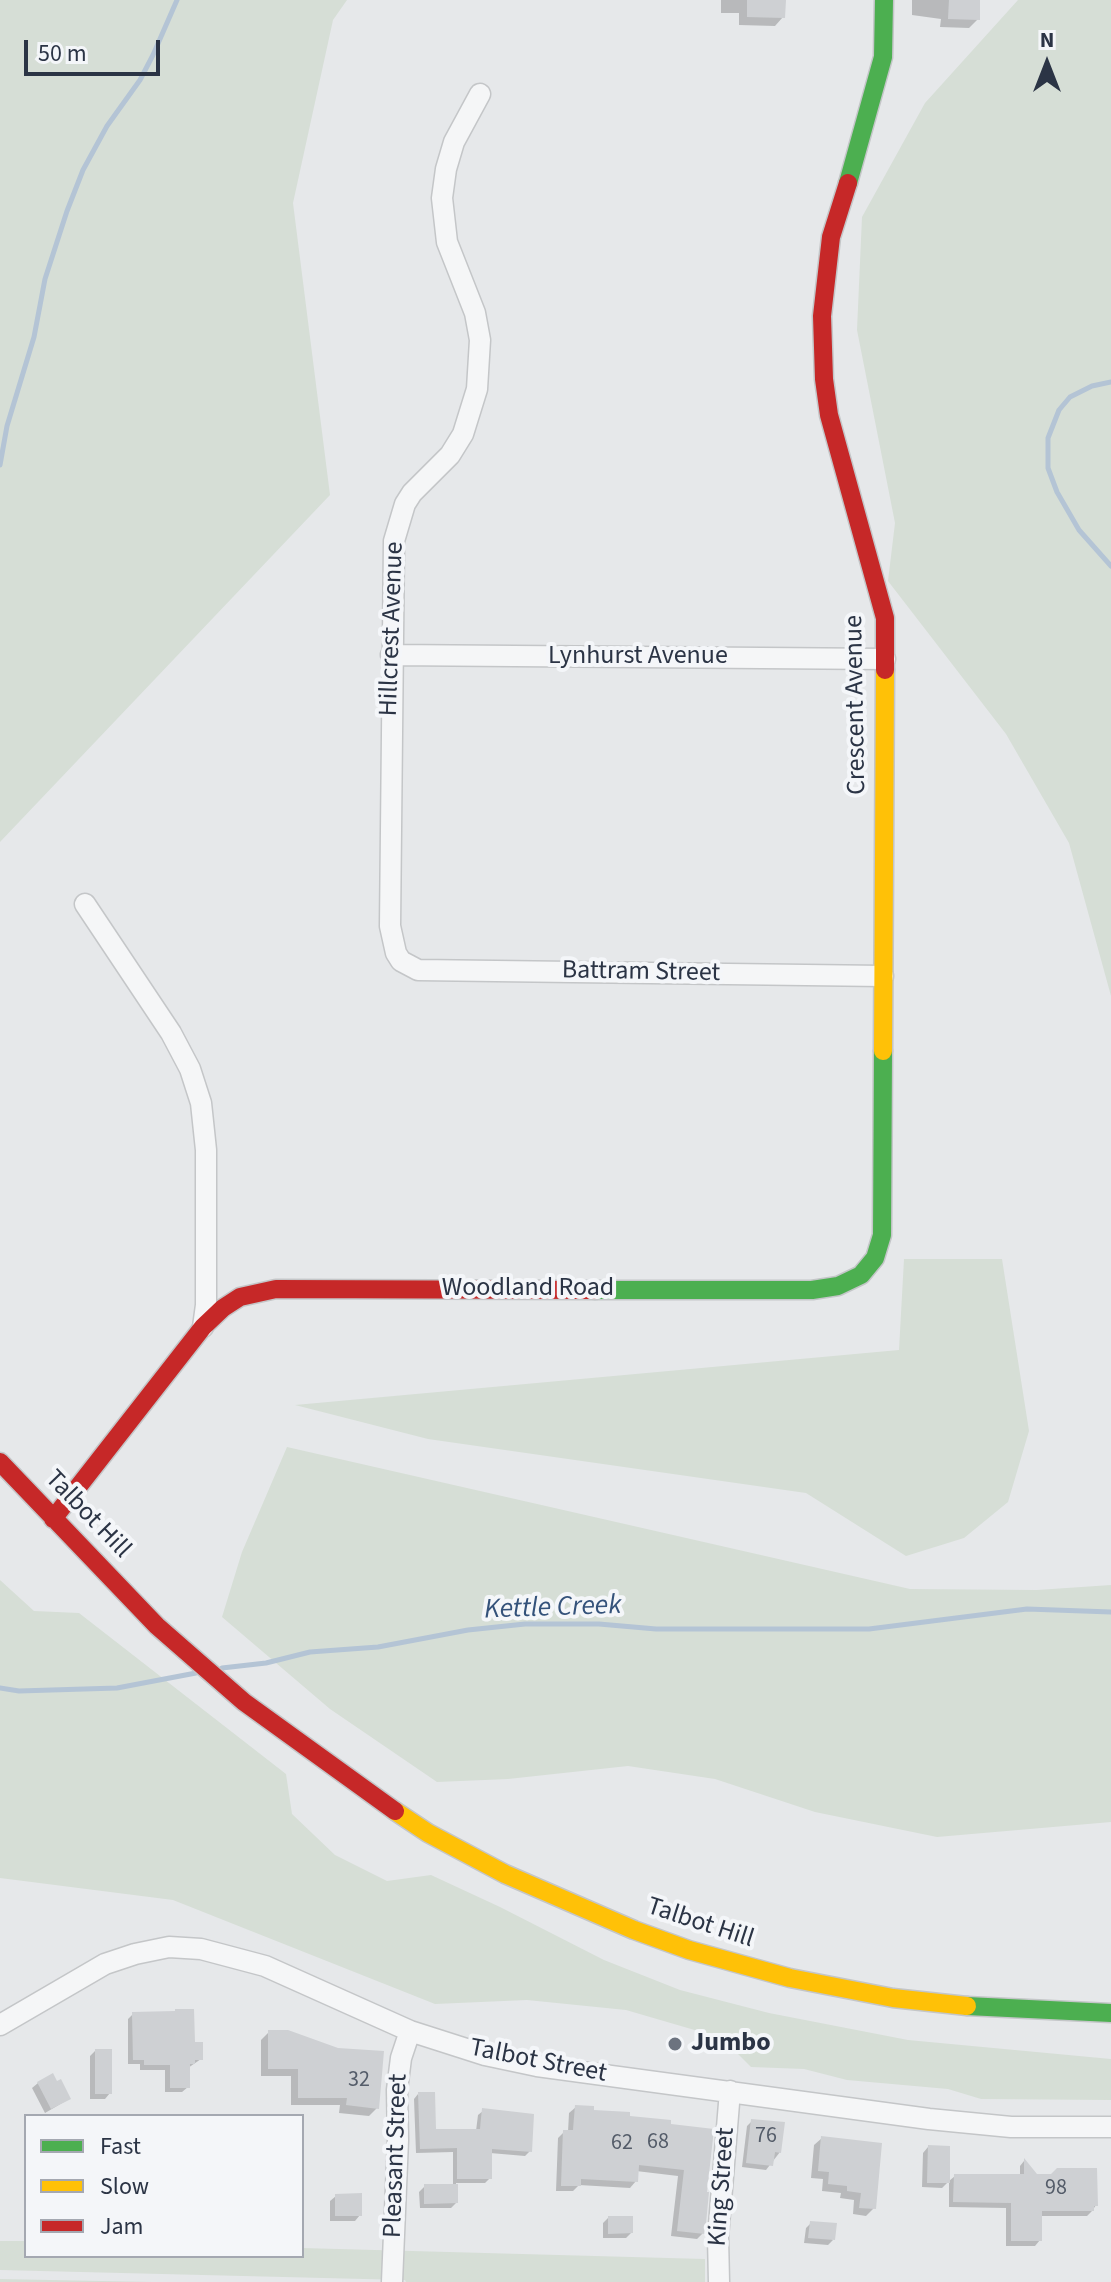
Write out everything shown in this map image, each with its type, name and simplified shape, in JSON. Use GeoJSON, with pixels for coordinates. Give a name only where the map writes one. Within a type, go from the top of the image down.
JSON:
{"type":"FeatureCollection","features":[{"type":"Feature","properties":{"kind":"street","name":"Crescent Avenue"},"geometry":{"type":"LineString","coordinates":[[861,1275],[875,1258],[882,1235],[885,659],[882,604],[829,415],[822,342],[823,290],[831,237],[883,57],[884,0]]}},
{"type":"Feature","properties":{"kind":"street","name":"Hillcrest Avenue"},"geometry":{"type":"LineString","coordinates":[[401,961],[392,944],[390,926],[394,541],[400,515],[412,493],[457,445],[477,389],[480,340],[475,313],[447,242],[442,198],[454,142],[480,94]]}},
{"type":"Feature","properties":{"kind":"street","name":"Lynhurst Avenue"},"geometry":{"type":"LineString","coordinates":[[391,655],[885,659]]}},
{"type":"Feature","properties":{"kind":"street"},"geometry":{"type":"LineString","coordinates":[[85,904],[171,1033],[190,1069],[201,1103],[206,1150],[206,1305],[203,1327]]}},
{"type":"Feature","properties":{"kind":"street","name":"Battram Street"},"geometry":{"type":"LineString","coordinates":[[401,961],[418,970],[883,976]]}},
{"type":"Feature","properties":{"kind":"street","name":"Woodland Road"},"geometry":{"type":"LineString","coordinates":[[53,1519],[203,1327],[240,1297],[276,1289],[812,1290],[838,1286],[861,1275]]}},
{"type":"Feature","properties":{"kind":"street","name":"Talbot Hill"},"geometry":{"type":"LineString","coordinates":[[0,1462],[136,1605],[233,1693],[315,1756],[428,1833],[505,1874],[586,1911],[689,1950],[790,1978],[893,1998],[1012,2010],[1111,2013]]}},
{"type":"Feature","properties":{"kind":"street","name":"Talbot Street"},"geometry":{"type":"LineString","coordinates":[[0,2025],[105,1964],[169,1947],[201,1949],[265,1966],[410,2031],[485,2055],[537,2066],[975,2124],[1111,2127]]}},
{"type":"Feature","properties":{"kind":"street","name":"Pleasant Street"},"geometry":{"type":"LineString","coordinates":[[392,2282],[397,2090],[401,2058],[410,2031]]}},
{"type":"Feature","properties":{"kind":"street","name":"King Street"},"geometry":{"type":"LineString","coordinates":[[719,2282],[718,2237],[730,2091]]}},
{"type":"Feature","properties":{"kind":"shaded area"},"geometry":{"type":"Polygon","coordinates":[[[0,0],[347,0],[333,20],[293,203],[330,495],[0,842],[0,0]]]}},
{"type":"Feature","properties":{"kind":"shaded area"},"geometry":{"type":"Polygon","coordinates":[[[1018,0],[1111,0],[1111,996],[1069,843],[1006,734],[888,581],[895,523],[857,330],[862,217],[925,103],[1018,0]]]}},
{"type":"Feature","properties":{"kind":"shaded area"},"geometry":{"type":"Polygon","coordinates":[[[904,1259],[1002,1259],[1029,1431],[1008,1502],[964,1538],[906,1556],[806,1493],[428,1439],[295,1405],[899,1350],[904,1259]]]}},
{"type":"Feature","properties":{"kind":"shaded area"},"geometry":{"type":"Polygon","coordinates":[[[287,1447],[910,1589],[1037,1590],[1111,1585],[1111,1822],[937,1837],[815,1812],[715,1779],[628,1766],[508,1779],[437,1782],[330,1709],[222,1617],[242,1552],[287,1447]]]}},
{"type":"Feature","properties":{"kind":"shaded area"},"geometry":{"type":"Polygon","coordinates":[[[0,1580],[34,1611],[79,1613],[286,1774],[292,1814],[335,1855],[387,1881],[431,1875],[604,1960],[680,1990],[769,2013],[908,2040],[1111,2059],[1111,2100],[981,2099],[948,2089],[847,2080],[804,2069],[751,2067],[722,2038],[626,2010],[527,2000],[435,2004],[173,1900],[0,1878],[0,1580]]]}},
{"type":"Feature","properties":{"kind":"shaded area"},"geometry":{"type":"Polygon","coordinates":[[[0,2241],[24,2241],[24,2258],[304,2258],[304,2248],[705,2259],[705,2282],[406,2282],[0,2270],[0,2241]]]}},
{"type":"Feature","properties":{"kind":"shaded area"},"geometry":{"type":"Polygon","coordinates":[[[0,2279],[152,2282],[0,2282],[0,2279]]]}},
{"type":"Feature","properties":{"kind":"building"},"geometry":{"type":"Polygon","coordinates":[[[747,0],[786,0],[785,18],[747,17],[747,0]]]}},
{"type":"Feature","properties":{"kind":"building"},"geometry":{"type":"Polygon","coordinates":[[[949,0],[980,0],[980,20],[948,19],[949,0]]]}},
{"type":"Feature","properties":{"kind":"building"},"geometry":{"type":"Polygon","coordinates":[[[194,2009],[195,2042],[203,2042],[203,2060],[190,2064],[190,2088],[170,2088],[170,2065],[144,2065],[144,2060],[133,2060],[132,2012],[194,2009]]]}},
{"type":"Feature","properties":{"kind":"building"},"geometry":{"type":"Polygon","coordinates":[[[268,2030],[288,2030],[338,2048],[384,2051],[379,2109],[346,2105],[347,2098],[298,2098],[298,2069],[268,2069],[268,2030]]]}},
{"type":"Feature","properties":{"kind":"building"},"geometry":{"type":"Polygon","coordinates":[[[95,2049],[112,2049],[112,2094],[95,2094],[95,2049]]]}},
{"type":"Feature","properties":{"kind":"building"},"geometry":{"type":"Polygon","coordinates":[[[53,2073],[57,2081],[61,2079],[71,2099],[51,2109],[37,2082],[53,2073]]]}},
{"type":"Feature","properties":{"kind":"building"},"geometry":{"type":"Polygon","coordinates":[[[418,2092],[435,2092],[436,2129],[480,2129],[482,2108],[534,2114],[532,2152],[492,2149],[492,2179],[457,2179],[457,2148],[420,2149],[418,2092]]]}},
{"type":"Feature","properties":{"kind":"building"},"geometry":{"type":"Polygon","coordinates":[[[575,2105],[594,2106],[594,2110],[630,2112],[630,2116],[714,2129],[705,2234],[677,2231],[684,2170],[639,2165],[638,2182],[581,2179],[581,2186],[561,2186],[563,2130],[573,2130],[575,2105]]]}},
{"type":"Feature","properties":{"kind":"building"},"geometry":{"type":"Polygon","coordinates":[[[751,2119],[785,2122],[781,2153],[775,2152],[773,2166],[746,2163],[751,2119]]]}},
{"type":"Feature","properties":{"kind":"building"},"geometry":{"type":"Polygon","coordinates":[[[821,2136],[882,2143],[876,2209],[859,2208],[861,2193],[847,2191],[847,2186],[828,2184],[829,2172],[818,2171],[821,2136]]]}},
{"type":"Feature","properties":{"kind":"building"},"geometry":{"type":"Polygon","coordinates":[[[928,2145],[950,2146],[950,2183],[927,2183],[928,2145]]]}},
{"type":"Feature","properties":{"kind":"building"},"geometry":{"type":"Polygon","coordinates":[[[1024,2158],[1037,2174],[1051,2174],[1057,2168],[1097,2168],[1098,2206],[1094,2206],[1094,2211],[1042,2211],[1042,2241],[1011,2241],[1011,2203],[953,2202],[954,2174],[1024,2174],[1024,2158]]]}},
{"type":"Feature","properties":{"kind":"building"},"geometry":{"type":"Polygon","coordinates":[[[424,2184],[458,2184],[458,2203],[424,2204],[424,2184]]]}},
{"type":"Feature","properties":{"kind":"building"},"geometry":{"type":"Polygon","coordinates":[[[362,2193],[362,2216],[335,2216],[335,2194],[362,2193]]]}},
{"type":"Feature","properties":{"kind":"building"},"geometry":{"type":"Polygon","coordinates":[[[608,2216],[633,2216],[633,2233],[608,2234],[608,2216]]]}},
{"type":"Feature","properties":{"kind":"building"},"geometry":{"type":"Polygon","coordinates":[[[810,2221],[837,2223],[835,2240],[808,2238],[810,2221]]]}},
{"type":"Feature","properties":{"kind":"waterway"},"geometry":{"type":"LineString","coordinates":[[0,465],[7,426],[34,337],[45,279],[67,211],[83,170],[107,126],[140,80],[177,0]]}},
{"type":"Feature","properties":{"kind":"waterway","name":"Kettle Creek"},"geometry":{"type":"LineString","coordinates":[[1111,382],[1092,386],[1070,397],[1059,410],[1048,438],[1048,468],[1057,492],[1079,530],[1111,566]]}},
{"type":"Feature","properties":{"kind":"waterway","name":"Kettle Creek"},"geometry":{"type":"LineString","coordinates":[[222,1668],[266,1663],[310,1652],[378,1647],[468,1630],[525,1624],[599,1624],[656,1629],[869,1629],[1027,1609],[1111,1612]]}},
{"type":"Feature","properties":{"kind":"waterway","name":"Kettle Creek"},"geometry":{"type":"LineString","coordinates":[[0,1688],[19,1691],[117,1688],[196,1673]]}},
{"type":"Feature","properties":{"kind":"traffic: fast"},"geometry":{"type":"LineString","coordinates":[[848,183],[883,57],[884,0]]}},
{"type":"Feature","properties":{"kind":"traffic: fast"},"geometry":{"type":"LineString","coordinates":[[595,1290],[812,1290],[838,1286],[861,1275],[875,1258],[882,1235],[883,1051]]}},
{"type":"Feature","properties":{"kind":"traffic: fast"},"geometry":{"type":"LineString","coordinates":[[967,2006],[1111,2013]]}},
{"type":"Feature","properties":{"kind":"traffic: slow"},"geometry":{"type":"LineString","coordinates":[[883,1051],[885,670]]}},
{"type":"Feature","properties":{"kind":"traffic: slow"},"geometry":{"type":"LineString","coordinates":[[395,1811],[428,1833],[505,1874],[634,1930],[689,1950],[790,1978],[893,1998],[967,2006]]}},
{"type":"Feature","properties":{"kind":"traffic: jam"},"geometry":{"type":"LineString","coordinates":[[848,183],[831,237],[822,316],[824,379],[829,415],[885,618],[885,670]]}},
{"type":"Feature","properties":{"kind":"traffic: jam"},"geometry":{"type":"LineString","coordinates":[[53,1519],[203,1327],[240,1297],[276,1289],[595,1290]]}},
{"type":"Feature","properties":{"kind":"traffic: jam"},"geometry":{"type":"LineString","coordinates":[[0,1462],[157,1626],[244,1702],[395,1811]]}},
{"type":"Feature","properties":{"kind":"place","name":"Jumbo"},"geometry":{"type":"Point","coordinates":[675,2044]}}]}
